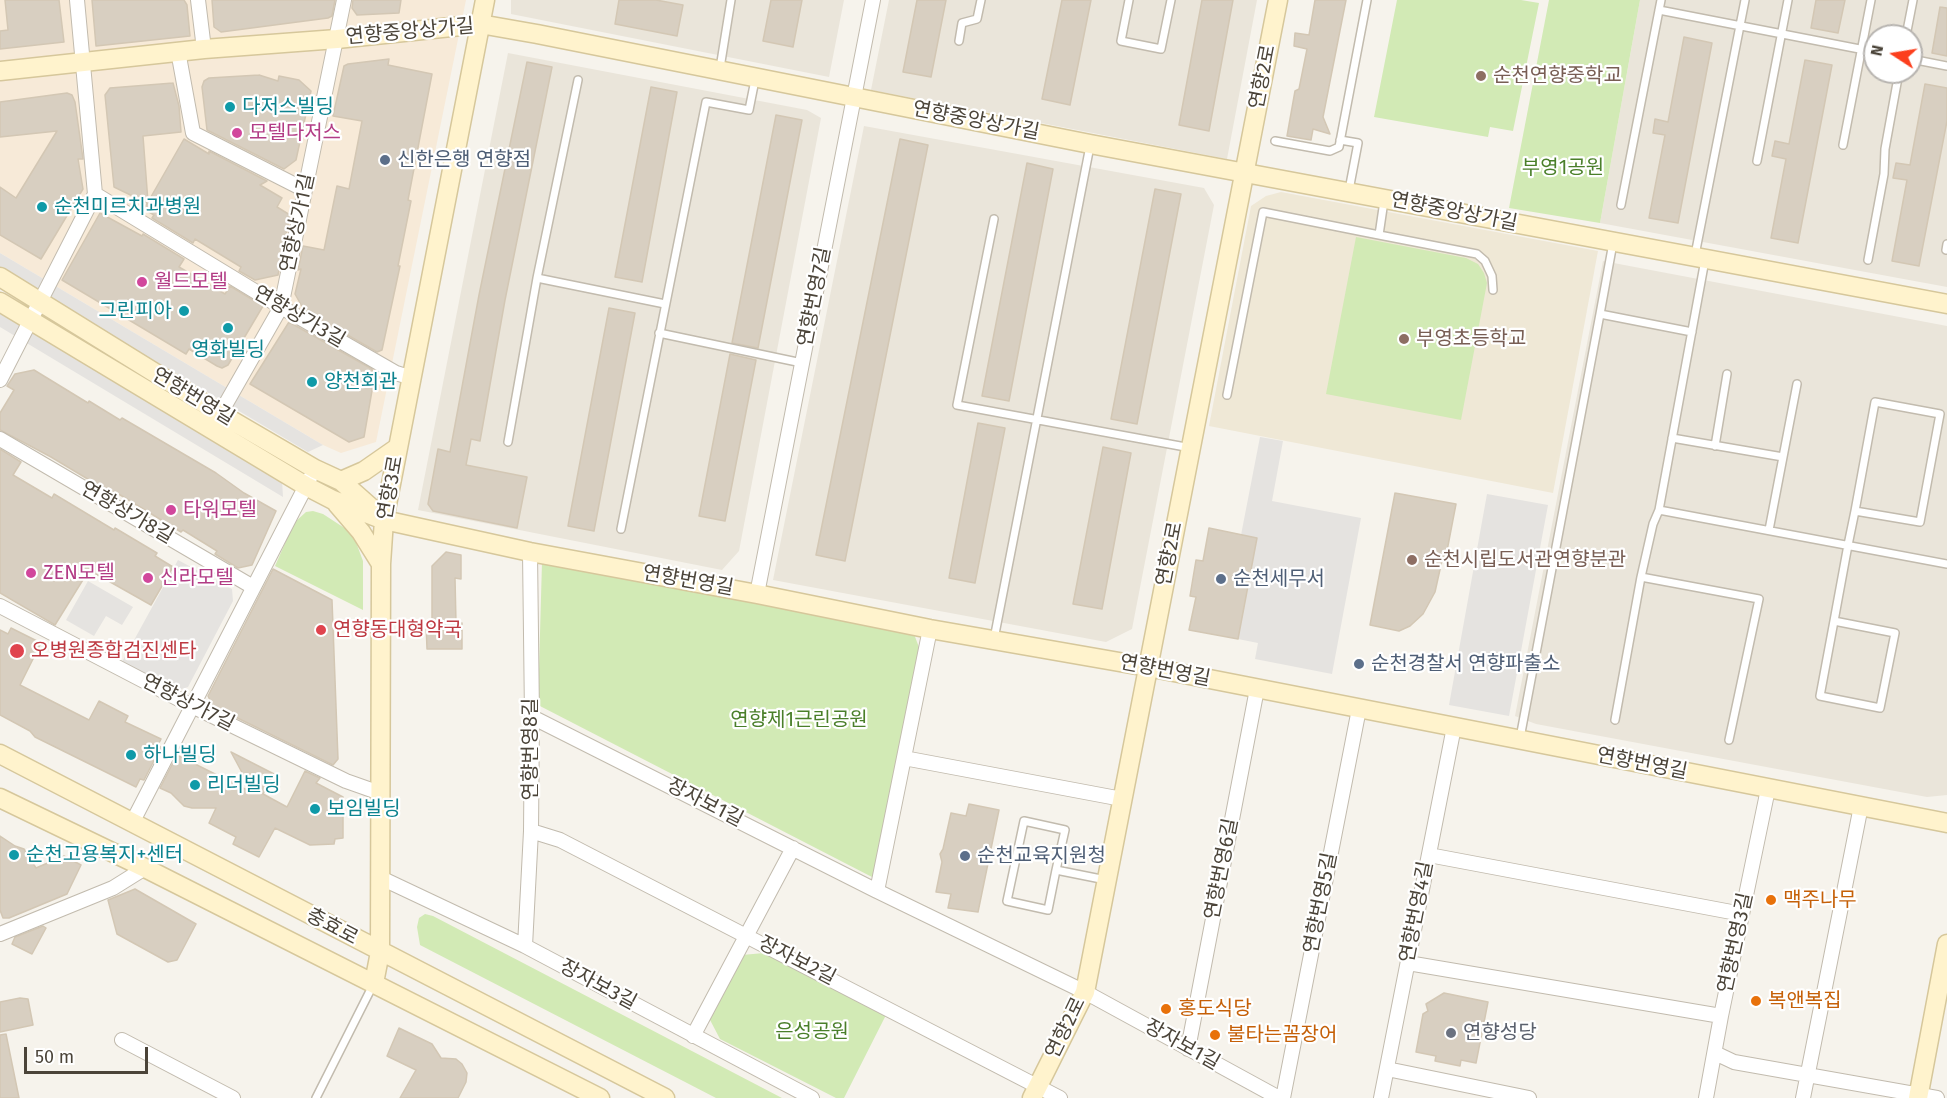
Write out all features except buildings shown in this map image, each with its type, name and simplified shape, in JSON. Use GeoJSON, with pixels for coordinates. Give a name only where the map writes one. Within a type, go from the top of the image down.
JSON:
{"type":"FeatureCollection","features":[{"type":"Feature","properties":{"kind":"street"},"geometry":{"type":"LineString","coordinates":[[0,380],[95,194],[76,0]]}},
{"type":"Feature","properties":{"kind":"street"},"geometry":{"type":"LineString","coordinates":[[198,0],[204,49]]}},
{"type":"Feature","properties":{"kind":"street","name":"연향상가1길"},"geometry":{"type":"LineString","coordinates":[[216,422],[281,307],[344,0]]}},
{"type":"Feature","properties":{"kind":"street","name":"연향3로"},"geometry":{"type":"LineString","coordinates":[[375,983],[381,952],[381,564],[384,520],[484,0]]}},
{"type":"Feature","properties":{"kind":"street","name":"연향번영7길"},"geometry":{"type":"LineString","coordinates":[[757,594],[873,0]]}},
{"type":"Feature","properties":{"kind":"street","name":"연향2로"},"geometry":{"type":"LineString","coordinates":[[1035,1092],[1085,992],[1278,0]]}},
{"type":"Feature","properties":{"kind":"street","name":"연향중앙상가길"},"geometry":{"type":"LineString","coordinates":[[0,71],[178,51],[337,39],[480,24],[1090,144],[1947,304]]}},
{"type":"Feature","properties":{"kind":"street"},"geometry":{"type":"LineString","coordinates":[[178,51],[193,133],[305,190]]}},
{"type":"Feature","properties":{"kind":"street","name":"연향상가3길"},"geometry":{"type":"LineString","coordinates":[[95,194],[281,307],[396,373],[412,378]]}},
{"type":"Feature","properties":{"kind":"street","name":"연향번영길"},"geometry":{"type":"LineString","coordinates":[[0,277],[216,422],[306,486],[333,501],[384,520],[530,552],[930,629],[1148,667],[1947,824]]}},
{"type":"Feature","properties":{"kind":"street","name":"연향번영길"},"geometry":{"type":"LineString","coordinates":[[0,302],[30,321],[216,422],[340,481],[384,520]]}},
{"type":"Feature","properties":{"kind":"street","name":"연향상가8길"},"geometry":{"type":"LineString","coordinates":[[0,439],[253,587]]}},
{"type":"Feature","properties":{"kind":"street"},"geometry":{"type":"LineString","coordinates":[[340,481],[364,471],[397,448]]}},
{"type":"Feature","properties":{"kind":"street"},"geometry":{"type":"LineString","coordinates":[[132,823],[315,469]]}},
{"type":"Feature","properties":{"kind":"street"},"geometry":{"type":"LineString","coordinates":[[333,501],[361,532],[381,564]]}},
{"type":"Feature","properties":{"kind":"street","name":"연향번영8길"},"geometry":{"type":"LineString","coordinates":[[525,946],[531,831],[530,552]]}},
{"type":"Feature","properties":{"kind":"street","name":"연향상가7길"},"geometry":{"type":"LineString","coordinates":[[0,606],[192,706],[346,782],[380,793]]}},
{"type":"Feature","properties":{"kind":"street"},"geometry":{"type":"LineString","coordinates":[[877,891],[930,629]]}},
{"type":"Feature","properties":{"kind":"street","name":"연향번영6길"},"geometry":{"type":"LineString","coordinates":[[1188,1048],[1257,689]]}},
{"type":"Feature","properties":{"kind":"street","name":"연향번영5길"},"geometry":{"type":"LineString","coordinates":[[1281,1098],[1359,709]]}},
{"type":"Feature","properties":{"kind":"street","name":"장자보1길"},"geometry":{"type":"LineString","coordinates":[[532,717],[877,891],[1085,992],[1281,1098]]}},
{"type":"Feature","properties":{"kind":"street","name":"연향번영4길"},"geometry":{"type":"LineString","coordinates":[[1381,1098],[1454,727]]}},
{"type":"Feature","properties":{"kind":"street","name":"충효로"},"geometry":{"type":"LineString","coordinates":[[0,754],[665,1098]]}},
{"type":"Feature","properties":{"kind":"street"},"geometry":{"type":"LineString","coordinates":[[904,758],[1122,799]]}},
{"type":"Feature","properties":{"kind":"street","name":"연향번영3길"},"geometry":{"type":"LineString","coordinates":[[1706,1098],[1768,789]]}},
{"type":"Feature","properties":{"kind":"street","name":"충효로"},"geometry":{"type":"LineString","coordinates":[[0,798],[145,868],[600,1098]]}},
{"type":"Feature","properties":{"kind":"street"},"geometry":{"type":"LineString","coordinates":[[1803,1098],[1861,806]]}},
{"type":"Feature","properties":{"kind":"street","name":"장자보2길"},"geometry":{"type":"LineString","coordinates":[[531,831],[560,840],[748,935],[1035,1092],[1060,1098]]}},
{"type":"Feature","properties":{"kind":"street"},"geometry":{"type":"LineString","coordinates":[[693,1036],[793,848]]}},
{"type":"Feature","properties":{"kind":"street"},"geometry":{"type":"LineString","coordinates":[[1429,855],[1742,914]]}},
{"type":"Feature","properties":{"kind":"street"},"geometry":{"type":"LineString","coordinates":[[0,934],[113,888],[145,868]]}},
{"type":"Feature","properties":{"kind":"street","name":"장자보3길"},"geometry":{"type":"LineString","coordinates":[[381,878],[525,946],[812,1098]]}},
{"type":"Feature","properties":{"kind":"street"},"geometry":{"type":"LineString","coordinates":[[1919,1096],[1947,944]]}},
{"type":"Feature","properties":{"kind":"street"},"geometry":{"type":"LineString","coordinates":[[1408,963],[1721,1016]]}},
{"type":"Feature","properties":{"kind":"street"},"geometry":{"type":"LineString","coordinates":[[122,1040],[233,1098]]}},
{"type":"Feature","properties":{"kind":"street"},"geometry":{"type":"LineString","coordinates":[[1715,1053],[1734,1062],[1937,1098]]}},
{"type":"Feature","properties":{"kind":"street"},"geometry":{"type":"LineString","coordinates":[[1387,1070],[1529,1098]]}},
{"type":"Feature","properties":{"kind":"lane"},"geometry":{"type":"LineString","coordinates":[[719,71],[731,0]]}},
{"type":"Feature","properties":{"kind":"lane"},"geometry":{"type":"LineString","coordinates":[[959,41],[962,23],[977,19],[981,0]]}},
{"type":"Feature","properties":{"kind":"lane"},"geometry":{"type":"LineString","coordinates":[[1129,0],[1121,41],[1161,49],[1171,0]]}},
{"type":"Feature","properties":{"kind":"lane"},"geometry":{"type":"LineString","coordinates":[[1275,141],[1330,151],[1339,147],[1367,0]]}},
{"type":"Feature","properties":{"kind":"lane"},"geometry":{"type":"LineString","coordinates":[[1621,205],[1661,0]]}},
{"type":"Feature","properties":{"kind":"lane"},"geometry":{"type":"LineString","coordinates":[[1615,720],[1641,578],[1653,524],[1659,510],[1692,332],[1700,259],[1745,0]]}},
{"type":"Feature","properties":{"kind":"lane"},"geometry":{"type":"LineString","coordinates":[[1758,161],[1788,0]]}},
{"type":"Feature","properties":{"kind":"lane"},"geometry":{"type":"LineString","coordinates":[[1843,145],[1871,0]]}},
{"type":"Feature","properties":{"kind":"lane"},"geometry":{"type":"LineString","coordinates":[[1908,24],[1913,0]]}},
{"type":"Feature","properties":{"kind":"lane"},"geometry":{"type":"LineString","coordinates":[[1659,10],[1861,50]]}},
{"type":"Feature","properties":{"kind":"lane"},"geometry":{"type":"LineString","coordinates":[[1923,61],[1947,66]]}},
{"type":"Feature","properties":{"kind":"lane"},"geometry":{"type":"LineString","coordinates":[[621,529],[706,102],[748,110],[755,77]]}},
{"type":"Feature","properties":{"kind":"lane"},"geometry":{"type":"LineString","coordinates":[[508,442],[537,278],[579,80]]}},
{"type":"Feature","properties":{"kind":"lane"},"geometry":{"type":"LineString","coordinates":[[1868,260],[1884,174],[1885,149],[1897,84]]}},
{"type":"Feature","properties":{"kind":"lane"},"geometry":{"type":"LineString","coordinates":[[1340,140],[1358,143],[1349,192]]}},
{"type":"Feature","properties":{"kind":"lane"},"geometry":{"type":"LineString","coordinates":[[994,639],[1090,144]]}},
{"type":"Feature","properties":{"kind":"lane"},"geometry":{"type":"LineString","coordinates":[[1379,235],[1385,199]]}},
{"type":"Feature","properties":{"kind":"lane"},"geometry":{"type":"LineString","coordinates":[[1227,395],[1263,212],[1477,254],[1485,261],[1492,276],[1493,290]]}},
{"type":"Feature","properties":{"kind":"lane"},"geometry":{"type":"LineString","coordinates":[[994,219],[957,405],[1191,448]]}},
{"type":"Feature","properties":{"kind":"lane"},"geometry":{"type":"LineString","coordinates":[[1520,740],[1613,243]]}},
{"type":"Feature","properties":{"kind":"lane"},"geometry":{"type":"LineString","coordinates":[[537,278],[665,304]]}},
{"type":"Feature","properties":{"kind":"lane"},"geometry":{"type":"LineString","coordinates":[[1600,314],[1692,332]]}},
{"type":"Feature","properties":{"kind":"lane"},"geometry":{"type":"LineString","coordinates":[[659,333],[802,363]]}},
{"type":"Feature","properties":{"kind":"lane"},"geometry":{"type":"LineString","coordinates":[[1714,446],[1727,374]]}},
{"type":"Feature","properties":{"kind":"lane"},"geometry":{"type":"LineString","coordinates":[[1769,530],[1797,384]]}},
{"type":"Feature","properties":{"kind":"lane"},"geometry":{"type":"LineString","coordinates":[[1834,621],[1895,633],[1880,708],[1820,696],[1848,545],[1855,511],[1875,402],[1940,414],[1920,522],[1855,511]]}},
{"type":"Feature","properties":{"kind":"lane"},"geometry":{"type":"LineString","coordinates":[[1672,438],[1783,458]]}},
{"type":"Feature","properties":{"kind":"lane"},"geometry":{"type":"LineString","coordinates":[[1659,510],[1947,564]]}},
{"type":"Feature","properties":{"kind":"lane"},"geometry":{"type":"LineString","coordinates":[[1641,578],[1759,599],[1729,740]]}},
{"type":"Feature","properties":{"kind":"lane"},"geometry":{"type":"LineString","coordinates":[[1024,821],[1065,830],[1056,870],[1048,910],[1007,901],[1024,821]]}},
{"type":"Feature","properties":{"kind":"lane"},"geometry":{"type":"LineString","coordinates":[[1056,870],[1107,880]]}},
{"type":"Feature","properties":{"kind":"lane"},"geometry":{"type":"LineString","coordinates":[[316,1098],[375,983]]}},
{"type":"Feature","properties":{"kind":"shaded area"},"geometry":{"type":"Polygon","coordinates":[[[0,0],[466,0],[376,442],[341,453],[323,445],[0,253],[0,0]]]}},
{"type":"Feature","properties":{"kind":"shaded area"},"geometry":{"type":"Polygon","coordinates":[[[511,0],[844,0],[829,77],[511,14],[511,0]]]}},
{"type":"Feature","properties":{"kind":"shaded area"},"geometry":{"type":"Polygon","coordinates":[[[889,0],[1257,0],[1227,159],[871,90],[889,0]]]}},
{"type":"Feature","properties":{"kind":"shaded area"},"geometry":{"type":"Polygon","coordinates":[[[1640,0],[1947,0],[1947,287],[1600,223],[1640,0]]]}},
{"type":"Feature","properties":{"kind":"shaded area"},"geometry":{"type":"Polygon","coordinates":[[[508,53],[807,110],[821,118],[739,551],[722,570],[418,510],[508,53]]]}},
{"type":"Feature","properties":{"kind":"shaded area"},"geometry":{"type":"Polygon","coordinates":[[[864,126],[1204,188],[1214,205],[1132,629],[1106,642],[773,580],[864,126]]]}},
{"type":"Feature","properties":{"kind":"shaded area","name":"부영초등학교"},"geometry":{"type":"Polygon","coordinates":[[[1281,192],[1598,251],[1553,493],[1209,426],[1251,206],[1266,196],[1281,192]]]}},
{"type":"Feature","properties":{"kind":"shaded area"},"geometry":{"type":"Polygon","coordinates":[[[0,253],[323,445],[308,452],[0,269],[0,253]]]}},
{"type":"Feature","properties":{"kind":"shaded area"},"geometry":{"type":"Polygon","coordinates":[[[1603,261],[1947,326],[1947,795],[1927,797],[1536,724],[1515,716],[1603,261]]]}},
{"type":"Feature","properties":{"kind":"shaded area"},"geometry":{"type":"Polygon","coordinates":[[[0,312],[282,480],[283,497],[0,327],[0,312]]]}},
{"type":"Feature","properties":{"kind":"shaded area"},"geometry":{"type":"Polygon","coordinates":[[[1260,437],[1283,441],[1272,501],[1361,518],[1332,674],[1255,659],[1258,643],[1238,639],[1257,538],[1241,535],[1260,437]]]}},
{"type":"Feature","properties":{"kind":"shaded area"},"geometry":{"type":"Polygon","coordinates":[[[1487,494],[1548,505],[1509,716],[1449,705],[1487,494]]]}},
{"type":"Feature","properties":{"kind":"shaded area"},"geometry":{"type":"Polygon","coordinates":[[[178,560],[232,589],[233,601],[188,687],[175,691],[122,662],[178,560]]]}},
{"type":"Feature","properties":{"kind":"shaded area"},"geometry":{"type":"Polygon","coordinates":[[[88,581],[133,607],[122,625],[106,616],[94,636],[66,620],[88,581]]]}},
{"type":"Feature","properties":{"kind":"green space"},"geometry":{"type":"Polygon","coordinates":[[[1397,0],[1521,0],[1539,3],[1513,131],[1490,127],[1488,137],[1374,117],[1397,0]]]}},
{"type":"Feature","properties":{"kind":"green space","name":"부영1공원"},"geometry":{"type":"Polygon","coordinates":[[[1549,0],[1640,0],[1600,223],[1509,208],[1549,0]]]}},
{"type":"Feature","properties":{"kind":"green space"},"geometry":{"type":"Polygon","coordinates":[[[1356,237],[1466,258],[1478,264],[1484,273],[1487,283],[1461,420],[1326,394],[1356,237]]]}},
{"type":"Feature","properties":{"kind":"green space"},"geometry":{"type":"Polygon","coordinates":[[[313,511],[323,514],[354,537],[363,561],[363,610],[275,566],[294,523],[306,512],[313,511]]]}},
{"type":"Feature","properties":{"kind":"green space","name":"연향제1근린공원"},"geometry":{"type":"Polygon","coordinates":[[[542,562],[914,634],[920,650],[877,876],[872,877],[538,705],[542,562]]]}},
{"type":"Feature","properties":{"kind":"green space"},"geometry":{"type":"Polygon","coordinates":[[[425,914],[433,916],[782,1098],[716,1098],[420,945],[417,927],[419,918],[425,914]]]}},
{"type":"Feature","properties":{"kind":"green space","name":"은성공원"},"geometry":{"type":"Polygon","coordinates":[[[764,953],[886,1015],[844,1098],[836,1098],[720,1039],[709,1018],[742,955],[764,953]]]}},
{"type":"Feature","properties":{"kind":"place","name":"순천연향중학교"},"geometry":{"type":"Point","coordinates":[1481,76]}},
{"type":"Feature","properties":{"kind":"place","name":"다저스빌딩"},"geometry":{"type":"Point","coordinates":[230,107]}},
{"type":"Feature","properties":{"kind":"place","name":"모텔다저스"},"geometry":{"type":"Point","coordinates":[237,133]}},
{"type":"Feature","properties":{"kind":"place","name":"신한은행 연향점"},"geometry":{"type":"Point","coordinates":[385,160]}},
{"type":"Feature","properties":{"kind":"place","name":"순천미르치과병원"},"geometry":{"type":"Point","coordinates":[42,207]}},
{"type":"Feature","properties":{"kind":"place","name":"월드모텔"},"geometry":{"type":"Point","coordinates":[142,282]}},
{"type":"Feature","properties":{"kind":"place","name":"그린피아"},"geometry":{"type":"Point","coordinates":[184,311]}},
{"type":"Feature","properties":{"kind":"place","name":"영화빌딩"},"geometry":{"type":"Point","coordinates":[228,328]}},
{"type":"Feature","properties":{"kind":"place","name":"부영초등학교"},"geometry":{"type":"Point","coordinates":[1404,339]}},
{"type":"Feature","properties":{"kind":"place","name":"양천회관"},"geometry":{"type":"Point","coordinates":[312,382]}},
{"type":"Feature","properties":{"kind":"place","name":"타워모텔"},"geometry":{"type":"Point","coordinates":[171,510]}},
{"type":"Feature","properties":{"kind":"place","name":"순천시립도서관연향분관"},"geometry":{"type":"Point","coordinates":[1412,560]}},
{"type":"Feature","properties":{"kind":"place","name":"ZEN모텔"},"geometry":{"type":"Point","coordinates":[31,573]}},
{"type":"Feature","properties":{"kind":"place","name":"신라모텔"},"geometry":{"type":"Point","coordinates":[148,578]}},
{"type":"Feature","properties":{"kind":"place","name":"순천세무서"},"geometry":{"type":"Point","coordinates":[1221,579]}},
{"type":"Feature","properties":{"kind":"place","name":"연향동대형약국"},"geometry":{"type":"Point","coordinates":[321,630]}},
{"type":"Feature","properties":{"kind":"place","name":"오병원종합검진센타"},"geometry":{"type":"Point","coordinates":[17,651]}},
{"type":"Feature","properties":{"kind":"place","name":"순천경찰서 연향파출소"},"geometry":{"type":"Point","coordinates":[1359,664]}},
{"type":"Feature","properties":{"kind":"place","name":"하나빌딩"},"geometry":{"type":"Point","coordinates":[131,755]}},
{"type":"Feature","properties":{"kind":"place","name":"리더빌딩"},"geometry":{"type":"Point","coordinates":[195,785]}},
{"type":"Feature","properties":{"kind":"place","name":"보임빌딩"},"geometry":{"type":"Point","coordinates":[315,809]}},
{"type":"Feature","properties":{"kind":"place","name":"순천고용복지+센터"},"geometry":{"type":"Point","coordinates":[14,855]}},
{"type":"Feature","properties":{"kind":"place","name":"순천교육지원청"},"geometry":{"type":"Point","coordinates":[965,856]}},
{"type":"Feature","properties":{"kind":"place","name":"맥주나무"},"geometry":{"type":"Point","coordinates":[1771,900]}},
{"type":"Feature","properties":{"kind":"place","name":"복앤복집"},"geometry":{"type":"Point","coordinates":[1756,1001]}},
{"type":"Feature","properties":{"kind":"place","name":"홍도식당"},"geometry":{"type":"Point","coordinates":[1166,1009]}},
{"type":"Feature","properties":{"kind":"place","name":"연향성당"},"geometry":{"type":"Point","coordinates":[1451,1033]}},
{"type":"Feature","properties":{"kind":"place","name":"불타는꼼장어"},"geometry":{"type":"Point","coordinates":[1215,1035]}}]}
